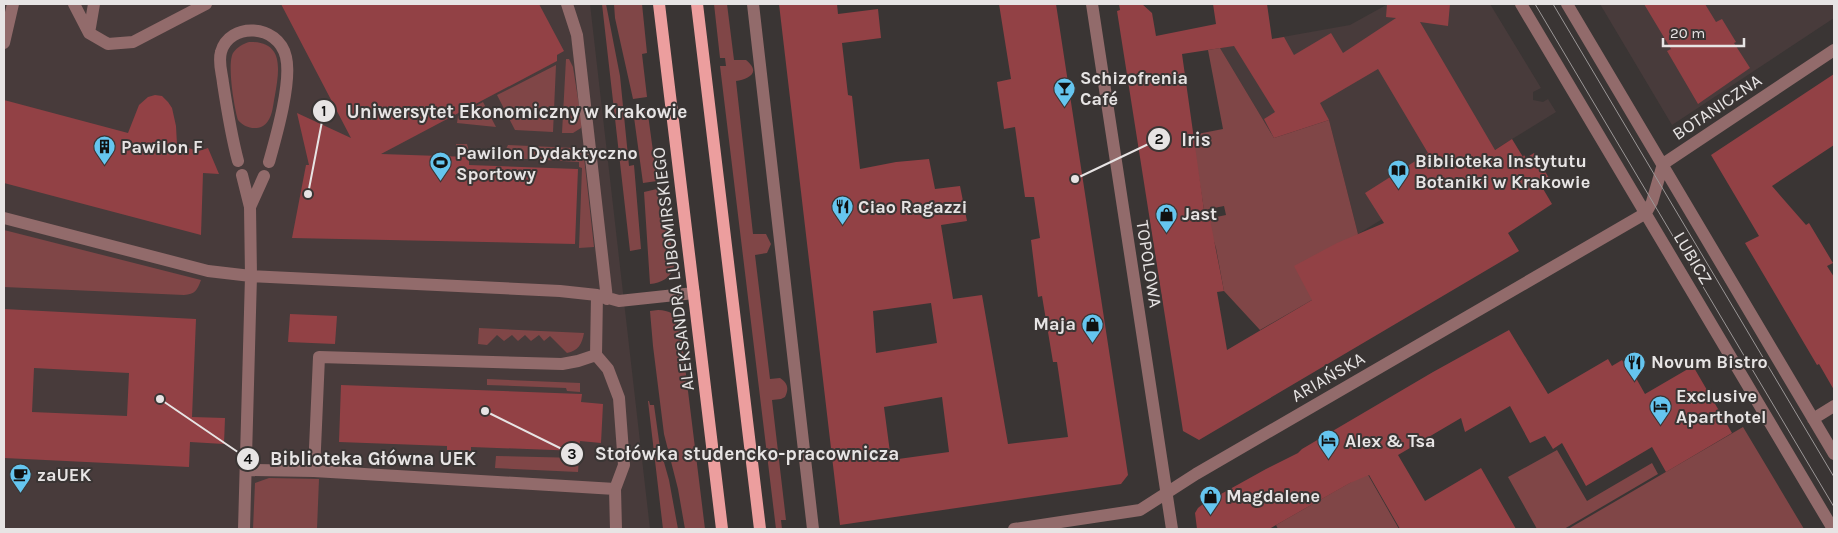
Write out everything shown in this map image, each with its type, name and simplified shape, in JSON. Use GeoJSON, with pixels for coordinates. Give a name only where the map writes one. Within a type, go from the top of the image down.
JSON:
{"type":"FeatureCollection","features":[{"type":"Feature","properties":{"kind":"main road","name":"ALEKSANDRA LUBOMIRSKIEGO"},"geometry":{"type":"LineString","coordinates":[[659,4],[722,529]]}},
{"type":"Feature","properties":{"kind":"main road"},"geometry":{"type":"LineString","coordinates":[[697,4],[760,529]]}},
{"type":"Feature","properties":{"kind":"street"},"geometry":{"type":"LineString","coordinates":[[4,43],[13,4]]}},
{"type":"Feature","properties":{"kind":"street"},"geometry":{"type":"LineString","coordinates":[[74,4],[89,33],[108,44],[133,42],[206,4]]}},
{"type":"Feature","properties":{"kind":"street"},"geometry":{"type":"LineString","coordinates":[[89,33],[94,4]]}},
{"type":"Feature","properties":{"kind":"street"},"geometry":{"type":"LineString","coordinates":[[567,4],[577,35],[602,297],[596,355],[608,369],[619,398],[624,465],[615,489],[616,529]]}},
{"type":"Feature","properties":{"kind":"street"},"geometry":{"type":"LineString","coordinates":[[753,4],[813,529]]}},
{"type":"Feature","properties":{"kind":"street","name":"TOPOLOWA"},"geometry":{"type":"LineString","coordinates":[[1092,4],[1172,529]]}},
{"type":"Feature","properties":{"kind":"street","name":"LUBICZ"},"geometry":{"type":"LineString","coordinates":[[1521,4],[1833,529]]}},
{"type":"Feature","properties":{"kind":"street"},"geometry":{"type":"LineString","coordinates":[[1530,4],[1558,65]]}},
{"type":"Feature","properties":{"kind":"street","name":"LUBICZ"},"geometry":{"type":"LineString","coordinates":[[1567,4],[1834,454]]}},
{"type":"Feature","properties":{"kind":"street"},"geometry":{"type":"LineString","coordinates":[[238,161],[229,125],[220,64],[221,53],[228,40],[242,33],[253,31],[266,33],[277,40],[284,50],[287,62],[281,118],[269,162]]}},
{"type":"Feature","properties":{"kind":"street","name":"BOTANICZNA"},"geometry":{"type":"LineString","coordinates":[[1663,164],[1834,50]]}},
{"type":"Feature","properties":{"kind":"street"},"geometry":{"type":"LineString","coordinates":[[1646,213],[1652,202],[1663,164]]}},
{"type":"Feature","properties":{"kind":"street"},"geometry":{"type":"LineString","coordinates":[[242,175],[250,206],[251,276],[244,529]]}},
{"type":"Feature","properties":{"kind":"street"},"geometry":{"type":"LineString","coordinates":[[250,206],[264,176]]}},
{"type":"Feature","properties":{"kind":"street","name":"ARIAŃSKA"},"geometry":{"type":"LineString","coordinates":[[1014,529],[1140,510],[1166,492],[1646,213]]}},
{"type":"Feature","properties":{"kind":"street"},"geometry":{"type":"LineString","coordinates":[[4,218],[208,271],[251,276],[560,291],[619,301],[694,293]]}},
{"type":"Feature","properties":{"kind":"street"},"geometry":{"type":"LineString","coordinates":[[314,471],[319,357],[562,364],[578,362],[596,355]]}},
{"type":"Feature","properties":{"kind":"street"},"geometry":{"type":"LineString","coordinates":[[1813,418],[1834,406]]}},
{"type":"Feature","properties":{"kind":"street"},"geometry":{"type":"LineString","coordinates":[[246,470],[314,471],[615,489]]}},
{"type":"Feature","properties":{"kind":"shaded area"},"geometry":{"type":"Polygon","coordinates":[[[4,4],[590,4],[650,529],[4,529],[4,4]]]}},
{"type":"Feature","properties":{"kind":"shaded area"},"geometry":{"type":"Polygon","coordinates":[[[602,4],[606,4],[620,76],[629,166],[634,165],[641,249],[630,251],[602,4]]]}},
{"type":"Feature","properties":{"kind":"shaded area"},"geometry":{"type":"Polygon","coordinates":[[[614,4],[642,4],[647,53],[642,54],[647,97],[633,99],[615,18],[614,4]]]}},
{"type":"Feature","properties":{"kind":"shaded area"},"geometry":{"type":"Polygon","coordinates":[[[714,4],[727,4],[734,60],[746,60],[753,68],[752,75],[736,81],[753,234],[766,234],[771,244],[767,253],[755,255],[770,379],[780,378],[785,382],[787,389],[785,397],[772,400],[786,520],[781,520],[782,529],[776,529],[720,66],[726,66],[725,58],[720,58],[714,4]]]}},
{"type":"Feature","properties":{"kind":"shaded area"},"geometry":{"type":"Polygon","coordinates":[[[1388,4],[1490,4],[1541,88],[1533,92],[1533,100],[1543,102],[1548,99],[1556,112],[1358,234],[1329,120],[1274,138],[1220,48],[1350,25],[1388,4]]]}},
{"type":"Feature","properties":{"kind":"shaded area"},"geometry":{"type":"Polygon","coordinates":[[[1600,4],[1834,4],[1834,18],[1672,125],[1600,4]]]}},
{"type":"Feature","properties":{"kind":"shaded area"},"geometry":{"type":"Polygon","coordinates":[[[249,42],[269,46],[277,59],[278,67],[277,86],[271,115],[265,124],[257,128],[245,126],[238,120],[232,86],[231,59],[233,53],[240,46],[249,42]]]}},
{"type":"Feature","properties":{"kind":"shaded area"},"geometry":{"type":"Polygon","coordinates":[[[1220,48],[1274,138],[1329,120],[1358,234],[1312,300],[1260,330],[1224,291],[1216,248],[1207,219],[1226,215],[1224,206],[1204,210],[1192,135],[1223,129],[1208,50],[1220,48]]]}},
{"type":"Feature","properties":{"kind":"shaded area"},"geometry":{"type":"Polygon","coordinates":[[[566,59],[569,59],[573,67],[582,124],[581,128],[573,133],[562,133],[566,59]]]}},
{"type":"Feature","properties":{"kind":"shaded area"},"geometry":{"type":"Polygon","coordinates":[[[556,65],[553,132],[515,130],[497,95],[556,65]]]}},
{"type":"Feature","properties":{"kind":"shaded area"},"geometry":{"type":"Polygon","coordinates":[[[483,102],[496,127],[457,123],[458,116],[483,102]]]}},
{"type":"Feature","properties":{"kind":"shaded area"},"geometry":{"type":"Polygon","coordinates":[[[647,107],[657,181],[643,183],[633,110],[647,107]]]}},
{"type":"Feature","properties":{"kind":"shaded area"},"geometry":{"type":"Polygon","coordinates":[[[456,144],[467,144],[470,155],[502,157],[508,145],[574,148],[579,150],[584,157],[594,247],[579,248],[582,168],[579,167],[579,162],[456,155],[456,144]]]}},
{"type":"Feature","properties":{"kind":"shaded area"},"geometry":{"type":"Polygon","coordinates":[[[657,189],[662,225],[668,224],[674,266],[671,274],[665,279],[650,284],[644,192],[657,189]]]}},
{"type":"Feature","properties":{"kind":"shaded area"},"geometry":{"type":"Polygon","coordinates":[[[4,230],[201,280],[195,291],[184,295],[4,287],[4,230]]]}},
{"type":"Feature","properties":{"kind":"shaded area"},"geometry":{"type":"Polygon","coordinates":[[[658,310],[672,314],[678,318],[682,325],[680,326],[705,529],[685,529],[678,489],[664,434],[650,311],[658,310]]]}},
{"type":"Feature","properties":{"kind":"shaded area"},"geometry":{"type":"Polygon","coordinates":[[[479,328],[584,333],[579,346],[574,351],[567,353],[550,336],[544,341],[539,335],[531,341],[525,335],[518,341],[512,335],[504,341],[497,335],[487,345],[478,344],[479,328]]]}},
{"type":"Feature","properties":{"kind":"shaded area"},"geometry":{"type":"Polygon","coordinates":[[[487,379],[580,383],[580,392],[567,391],[566,388],[487,385],[487,379]]]}},
{"type":"Feature","properties":{"kind":"shaded area"},"geometry":{"type":"Polygon","coordinates":[[[648,401],[650,405],[654,405],[660,448],[669,480],[678,529],[663,529],[648,401]]]}},
{"type":"Feature","properties":{"kind":"shaded area"},"geometry":{"type":"Polygon","coordinates":[[[1743,427],[1804,529],[1568,529],[1743,427]]]}},
{"type":"Feature","properties":{"kind":"shaded area"},"geometry":{"type":"Polygon","coordinates":[[[1557,450],[1587,501],[1652,463],[1658,474],[1564,529],[1537,529],[1508,477],[1557,450]]]}},
{"type":"Feature","properties":{"kind":"shaded area"},"geometry":{"type":"Polygon","coordinates":[[[496,456],[579,458],[578,472],[495,468],[496,456]]]}},
{"type":"Feature","properties":{"kind":"shaded area"},"geometry":{"type":"Polygon","coordinates":[[[1367,473],[1399,529],[1278,529],[1276,525],[1367,473]]]}},
{"type":"Feature","properties":{"kind":"shaded area"},"geometry":{"type":"Polygon","coordinates":[[[269,478],[319,479],[317,529],[253,529],[255,483],[269,478]]]}},
{"type":"Feature","properties":{"kind":"building"},"geometry":{"type":"Polygon","coordinates":[[[281,4],[539,4],[564,51],[557,55],[557,61],[381,154],[469,157],[469,165],[578,169],[575,244],[292,238],[306,165],[309,165],[297,113],[351,138],[281,4]]]}},
{"type":"Feature","properties":{"kind":"building"},"geometry":{"type":"Polygon","coordinates":[[[779,4],[837,4],[838,14],[878,9],[881,38],[842,43],[848,95],[852,96],[860,169],[896,162],[929,159],[935,189],[960,186],[967,221],[941,225],[953,299],[982,295],[1008,444],[1068,437],[1057,362],[1053,362],[1042,296],[1038,297],[1031,240],[1040,238],[1034,197],[1025,197],[1015,127],[1004,129],[997,82],[1011,79],[999,4],[1056,4],[1128,475],[1121,484],[840,525],[779,4]],[[931,303],[873,311],[876,353],[937,343],[931,303]],[[942,397],[884,407],[891,460],[949,452],[942,397]]]}},
{"type":"Feature","properties":{"kind":"building"},"geometry":{"type":"Polygon","coordinates":[[[1119,4],[1142,4],[1152,13],[1156,36],[1216,24],[1213,4],[1267,4],[1272,39],[1284,37],[1294,55],[1331,33],[1343,53],[1396,18],[1386,17],[1387,4],[1450,4],[1448,26],[1420,22],[1495,150],[1512,139],[1523,157],[1524,155],[1526,158],[1534,153],[1549,178],[1542,183],[1542,187],[1552,204],[1508,233],[1519,251],[1199,440],[1183,431],[1117,11],[1120,10],[1119,4]],[[1234,46],[1182,54],[1204,210],[1208,209],[1224,291],[1217,292],[1227,350],[1312,300],[1294,266],[1337,243],[1384,223],[1365,193],[1428,153],[1378,69],[1320,103],[1329,120],[1274,138],[1264,119],[1275,112],[1234,46]]]}},
{"type":"Feature","properties":{"kind":"building"},"geometry":{"type":"Polygon","coordinates":[[[1644,4],[1705,4],[1716,22],[1722,19],[1750,68],[1698,104],[1667,51],[1671,49],[1644,4]]]}},
{"type":"Feature","properties":{"kind":"building"},"geometry":{"type":"Polygon","coordinates":[[[1834,74],[1834,145],[1772,186],[1806,225],[1809,223],[1833,263],[1827,266],[1834,277],[1834,390],[1819,364],[1817,365],[1745,243],[1759,236],[1711,155],[1834,74]]]}},
{"type":"Feature","properties":{"kind":"building","name":"Pawilon F"},"geometry":{"type":"Polygon","coordinates":[[[162,96],[172,108],[176,126],[177,145],[199,151],[208,148],[219,174],[203,173],[201,235],[4,183],[4,100],[128,133],[139,105],[148,97],[162,96]]]}},
{"type":"Feature","properties":{"kind":"building"},"geometry":{"type":"Polygon","coordinates":[[[4,309],[196,319],[192,417],[225,418],[224,444],[190,442],[189,467],[4,458],[4,309]],[[34,368],[32,412],[127,416],[129,373],[34,368]]]}},
{"type":"Feature","properties":{"kind":"building"},"geometry":{"type":"Polygon","coordinates":[[[290,314],[337,316],[335,344],[288,342],[290,314]]]}},
{"type":"Feature","properties":{"kind":"building"},"geometry":{"type":"Polygon","coordinates":[[[1509,330],[1548,394],[1608,359],[1612,366],[1622,360],[1630,373],[1632,371],[1645,394],[1693,366],[1732,433],[1666,472],[1652,447],[1586,486],[1562,443],[1553,449],[1545,436],[1530,443],[1510,406],[1465,432],[1461,418],[1398,455],[1425,501],[1481,468],[1516,529],[1400,529],[1369,475],[1350,483],[1269,529],[1197,529],[1195,513],[1203,504],[1298,453],[1433,372],[1509,330]]]}},
{"type":"Feature","properties":{"kind":"building"},"geometry":{"type":"Polygon","coordinates":[[[341,385],[582,394],[581,402],[603,404],[601,443],[580,441],[579,451],[471,447],[471,451],[447,450],[447,446],[339,442],[341,385]]]}},
{"type":"Feature","properties":{"kind":"tram line"},"geometry":{"type":"LineString","coordinates":[[1535,4],[1834,507]]}},
{"type":"Feature","properties":{"kind":"tram line"},"geometry":{"type":"LineString","coordinates":[[1553,4],[1834,477]]}},
{"type":"Feature","properties":{"kind":"place","name":"Schizofrenia Café"},"geometry":{"type":"Point","coordinates":[1064,107]}},
{"type":"Feature","properties":{"kind":"place","name":"Pawilon F"},"geometry":{"type":"Point","coordinates":[105,166]}},
{"type":"Feature","properties":{"kind":"place","name":"Iris"},"geometry":{"type":"Point","coordinates":[1075,179]}},
{"type":"Feature","properties":{"kind":"place","name":"Pawilon Dydaktyczno Sportowy"},"geometry":{"type":"Point","coordinates":[440,182]}},
{"type":"Feature","properties":{"kind":"place","name":"Biblioteka Instytutu Botaniki w Krakowie"},"geometry":{"type":"Point","coordinates":[1399,190]}},
{"type":"Feature","properties":{"kind":"place","name":"Uniwersytet Ekonomiczny w Krakowie"},"geometry":{"type":"Point","coordinates":[308,194]}},
{"type":"Feature","properties":{"kind":"place","name":"Ciao Ragazzi"},"geometry":{"type":"Point","coordinates":[842,226]}},
{"type":"Feature","properties":{"kind":"place","name":"Jast"},"geometry":{"type":"Point","coordinates":[1166,233]}},
{"type":"Feature","properties":{"kind":"place","name":"Maja"},"geometry":{"type":"Point","coordinates":[1092,343]}},
{"type":"Feature","properties":{"kind":"place","name":"Novum Bistro"},"geometry":{"type":"Point","coordinates":[1635,381]}},
{"type":"Feature","properties":{"kind":"place","name":"Biblioteka Główna UEK"},"geometry":{"type":"Point","coordinates":[160,399]}},
{"type":"Feature","properties":{"kind":"place","name":"Stołówka studencko-pracownicza"},"geometry":{"type":"Point","coordinates":[485,411]}},
{"type":"Feature","properties":{"kind":"place","name":"Exclusive Aparthotel"},"geometry":{"type":"Point","coordinates":[1660,425]}},
{"type":"Feature","properties":{"kind":"place","name":"Alex & Tsa"},"geometry":{"type":"Point","coordinates":[1329,460]}},
{"type":"Feature","properties":{"kind":"place","name":"zaUEK"},"geometry":{"type":"Point","coordinates":[21,494]}},
{"type":"Feature","properties":{"kind":"place","name":"Magdalene"},"geometry":{"type":"Point","coordinates":[1210,515]}}]}
